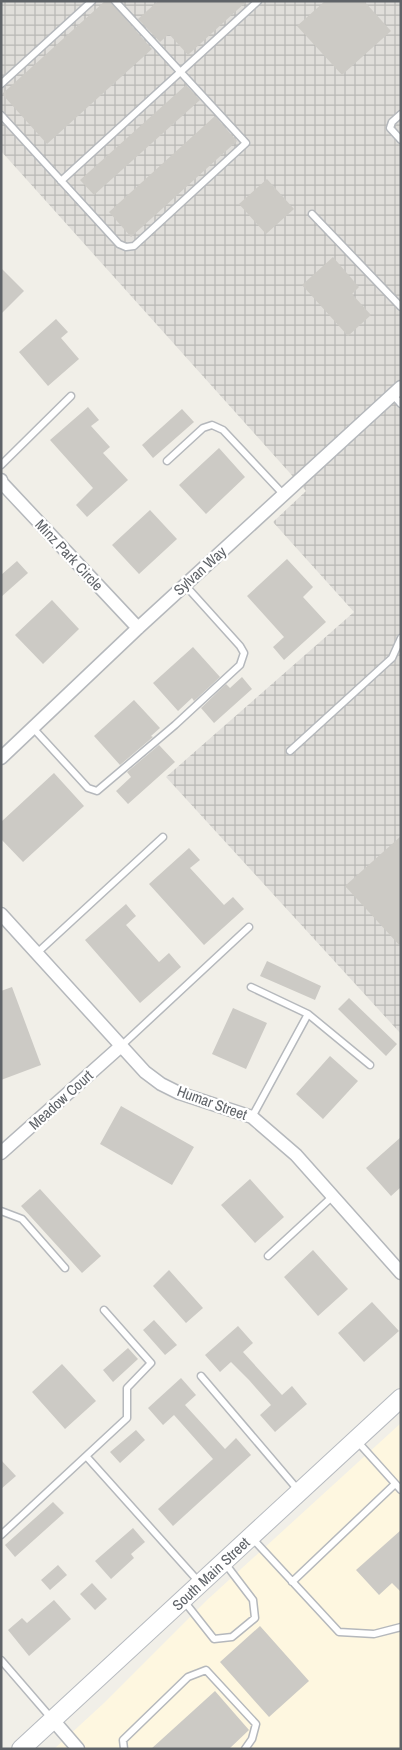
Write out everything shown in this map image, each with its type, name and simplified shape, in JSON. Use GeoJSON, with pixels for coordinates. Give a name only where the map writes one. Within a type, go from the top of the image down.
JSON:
{"type":"FeatureCollection","features":[{"type":"Feature","properties":{"kind":"main road","name":"South Main Street"},"geometry":{"type":"LineString","coordinates":[[21,1749],[401,1398]]}},
{"type":"Feature","properties":{"kind":"street","name":"Sylvan Way"},"geometry":{"type":"LineString","coordinates":[[1,758],[185,585],[284,495],[398,396]]}},
{"type":"Feature","properties":{"kind":"street","name":"Minz Park Circle"},"geometry":{"type":"LineString","coordinates":[[1,480],[2,484],[138,628]]}},
{"type":"Feature","properties":{"kind":"street","name":"Humar Street"},"geometry":{"type":"LineString","coordinates":[[1,914],[145,1072],[179,1093],[252,1117],[296,1155],[398,1266]]}},
{"type":"Feature","properties":{"kind":"street","name":"Meadow Court"},"geometry":{"type":"LineString","coordinates":[[1,1153],[121,1046]]}},
{"type":"Feature","properties":{"kind":"street"},"geometry":{"type":"LineString","coordinates":[[53,1720],[78,1749]]}},
{"type":"Feature","properties":{"kind":"lane"},"geometry":{"type":"LineString","coordinates":[[1,84],[92,1]]}},
{"type":"Feature","properties":{"kind":"lane"},"geometry":{"type":"LineString","coordinates":[[62,181],[258,1]]}},
{"type":"Feature","properties":{"kind":"lane"},"geometry":{"type":"LineString","coordinates":[[1,115],[119,244],[126,247],[134,246],[246,143],[116,2]]}},
{"type":"Feature","properties":{"kind":"lane"},"geometry":{"type":"LineString","coordinates":[[401,114],[392,122],[390,128],[401,140]]}},
{"type":"Feature","properties":{"kind":"lane"},"geometry":{"type":"LineString","coordinates":[[312,214],[401,307]]}},
{"type":"Feature","properties":{"kind":"lane"},"geometry":{"type":"LineString","coordinates":[[1,465],[71,396]]}},
{"type":"Feature","properties":{"kind":"lane"},"geometry":{"type":"LineString","coordinates":[[167,461],[202,428],[212,425],[223,430],[284,495]]}},
{"type":"Feature","properties":{"kind":"lane"},"geometry":{"type":"LineString","coordinates":[[33,728],[88,788],[97,791],[175,725],[240,665],[244,653],[240,646],[185,585]]}},
{"type":"Feature","properties":{"kind":"lane"},"geometry":{"type":"LineString","coordinates":[[290,751],[392,658],[401,638]]}},
{"type":"Feature","properties":{"kind":"lane"},"geometry":{"type":"LineString","coordinates":[[37,953],[163,836]]}},
{"type":"Feature","properties":{"kind":"lane"},"geometry":{"type":"LineString","coordinates":[[121,1046],[249,927]]}},
{"type":"Feature","properties":{"kind":"lane"},"geometry":{"type":"LineString","coordinates":[[251,987],[308,1014],[370,1065]]}},
{"type":"Feature","properties":{"kind":"lane"},"geometry":{"type":"LineString","coordinates":[[252,1117],[308,1014]]}},
{"type":"Feature","properties":{"kind":"lane"},"geometry":{"type":"LineString","coordinates":[[268,1256],[333,1196]]}},
{"type":"Feature","properties":{"kind":"lane"},"geometry":{"type":"LineString","coordinates":[[1,1211],[22,1219],[65,1268]]}},
{"type":"Feature","properties":{"kind":"lane"},"geometry":{"type":"LineString","coordinates":[[1,1535],[127,1418],[127,1388],[151,1363],[104,1310]]}},
{"type":"Feature","properties":{"kind":"lane"},"geometry":{"type":"LineString","coordinates":[[201,1376],[300,1492]]}},
{"type":"Feature","properties":{"kind":"lane"},"geometry":{"type":"LineString","coordinates":[[356,1440],[401,1490]]}},
{"type":"Feature","properties":{"kind":"lane"},"geometry":{"type":"LineString","coordinates":[[86,1456],[201,1584]]}},
{"type":"Feature","properties":{"kind":"lane"},"geometry":{"type":"LineString","coordinates":[[292,1582],[395,1484]]}},
{"type":"Feature","properties":{"kind":"lane"},"geometry":{"type":"LineString","coordinates":[[251,1537],[339,1632],[374,1634],[401,1627]]}},
{"type":"Feature","properties":{"kind":"lane"},"geometry":{"type":"LineString","coordinates":[[183,1600],[214,1639],[232,1637],[255,1618],[253,1600],[224,1562]]}},
{"type":"Feature","properties":{"kind":"lane"},"geometry":{"type":"LineString","coordinates":[[1,1660],[53,1720]]}},
{"type":"Feature","properties":{"kind":"lane"},"geometry":{"type":"LineString","coordinates":[[124,1749],[123,1740],[188,1677],[206,1670],[256,1724],[252,1739],[245,1749]]}},
{"type":"Feature","properties":{"kind":"shaded area"},"geometry":{"type":"Polygon","coordinates":[[[1,1],[401,1],[401,1034],[166,777],[354,612],[273,522],[306,491],[1,151],[1,1]]]}},
{"type":"Feature","properties":{"kind":"shaded area"},"geometry":{"type":"Polygon","coordinates":[[[401,1423],[401,1749],[54,1749],[104,1703],[206,1601],[401,1423]]]}},
{"type":"Feature","properties":{"kind":"building"},"geometry":{"type":"Polygon","coordinates":[[[105,1],[110,1],[152,49],[47,144],[2,94],[105,1]]]}},
{"type":"Feature","properties":{"kind":"building"},"geometry":{"type":"Polygon","coordinates":[[[158,1],[247,1],[188,55],[169,34],[160,42],[138,19],[158,1]]]}},
{"type":"Feature","properties":{"kind":"building"},"geometry":{"type":"Polygon","coordinates":[[[325,1],[364,1],[391,31],[342,75],[297,26],[325,1]]]}},
{"type":"Feature","properties":{"kind":"building"},"geometry":{"type":"Polygon","coordinates":[[[186,85],[200,100],[94,195],[80,180],[186,85]]]}},
{"type":"Feature","properties":{"kind":"building"},"geometry":{"type":"Polygon","coordinates":[[[215,116],[237,141],[131,237],[109,212],[215,116]]]}},
{"type":"Feature","properties":{"kind":"building"},"geometry":{"type":"Polygon","coordinates":[[[267,179],[294,209],[266,234],[239,204],[267,179]]]}},
{"type":"Feature","properties":{"kind":"building"},"geometry":{"type":"Polygon","coordinates":[[[333,257],[359,287],[352,294],[371,315],[348,336],[302,285],[333,257]]]}},
{"type":"Feature","properties":{"kind":"building"},"geometry":{"type":"Polygon","coordinates":[[[1,268],[24,291],[1,314],[1,268]]]}},
{"type":"Feature","properties":{"kind":"building"},"geometry":{"type":"Polygon","coordinates":[[[56,319],[68,332],[61,338],[79,359],[48,386],[19,352],[56,319]]]}},
{"type":"Feature","properties":{"kind":"building"},"geometry":{"type":"Polygon","coordinates":[[[88,407],[99,420],[91,426],[110,447],[103,453],[128,480],[87,517],[76,505],[93,488],[50,440],[88,407]]]}},
{"type":"Feature","properties":{"kind":"building"},"geometry":{"type":"Polygon","coordinates":[[[182,409],[194,422],[153,458],[142,445],[182,409]]]}},
{"type":"Feature","properties":{"kind":"building"},"geometry":{"type":"Polygon","coordinates":[[[219,448],[245,477],[206,514],[179,485],[219,448]]]}},
{"type":"Feature","properties":{"kind":"building"},"geometry":{"type":"Polygon","coordinates":[[[150,510],[177,539],[139,574],[112,545],[150,510]]]}},
{"type":"Feature","properties":{"kind":"building"},"geometry":{"type":"Polygon","coordinates":[[[287,559],[313,587],[303,597],[326,622],[284,660],[273,647],[284,637],[247,596],[287,559]]]}},
{"type":"Feature","properties":{"kind":"building"},"geometry":{"type":"Polygon","coordinates":[[[17,561],[28,573],[1,597],[1,575],[17,561]]]}},
{"type":"Feature","properties":{"kind":"building"},"geometry":{"type":"Polygon","coordinates":[[[52,600],[79,629],[43,664],[15,635],[52,600]]]}},
{"type":"Feature","properties":{"kind":"building"},"geometry":{"type":"Polygon","coordinates":[[[193,647],[220,677],[194,701],[192,698],[178,711],[153,683],[193,647]]]}},
{"type":"Feature","properties":{"kind":"building"},"geometry":{"type":"Polygon","coordinates":[[[242,677],[252,689],[214,723],[201,708],[226,684],[230,688],[242,677]]]}},
{"type":"Feature","properties":{"kind":"building"},"geometry":{"type":"Polygon","coordinates":[[[134,700],[160,728],[151,736],[153,737],[120,765],[94,736],[134,700]]]}},
{"type":"Feature","properties":{"kind":"building"},"geometry":{"type":"Polygon","coordinates":[[[159,745],[175,762],[128,804],[116,791],[131,777],[127,772],[159,745]]]}},
{"type":"Feature","properties":{"kind":"building"},"geometry":{"type":"Polygon","coordinates":[[[54,773],[84,806],[23,862],[1,839],[1,822],[54,773]]]}},
{"type":"Feature","properties":{"kind":"building"},"geometry":{"type":"Polygon","coordinates":[[[401,836],[401,947],[345,886],[401,836]]]}},
{"type":"Feature","properties":{"kind":"building"},"geometry":{"type":"Polygon","coordinates":[[[189,848],[200,860],[190,868],[224,905],[233,897],[244,909],[204,945],[149,884],[189,848]]]}},
{"type":"Feature","properties":{"kind":"building"},"geometry":{"type":"Polygon","coordinates":[[[126,904],[136,916],[126,925],[159,962],[169,953],[181,967],[140,1003],[85,940],[126,904]]]}},
{"type":"Feature","properties":{"kind":"building"},"geometry":{"type":"Polygon","coordinates":[[[267,961],[321,986],[315,1000],[260,976],[267,961]]]}},
{"type":"Feature","properties":{"kind":"building"},"geometry":{"type":"Polygon","coordinates":[[[12,987],[41,1065],[1,1080],[1,991],[12,987]]]}},
{"type":"Feature","properties":{"kind":"building"},"geometry":{"type":"Polygon","coordinates":[[[349,998],[397,1044],[386,1056],[338,1009],[349,998]]]}},
{"type":"Feature","properties":{"kind":"building"},"geometry":{"type":"Polygon","coordinates":[[[233,1008],[267,1023],[246,1069],[212,1054],[233,1008]]]}},
{"type":"Feature","properties":{"kind":"building"},"geometry":{"type":"Polygon","coordinates":[[[330,1056],[358,1081],[323,1119],[296,1094],[330,1056]]]}},
{"type":"Feature","properties":{"kind":"building"},"geometry":{"type":"Polygon","coordinates":[[[121,1106],[194,1147],[172,1185],[100,1144],[121,1106]]]}},
{"type":"Feature","properties":{"kind":"building"},"geometry":{"type":"Polygon","coordinates":[[[401,1137],[401,1187],[391,1196],[366,1168],[401,1137]]]}},
{"type":"Feature","properties":{"kind":"building"},"geometry":{"type":"Polygon","coordinates":[[[250,1179],[284,1217],[255,1243],[221,1205],[250,1179]]]}},
{"type":"Feature","properties":{"kind":"building"},"geometry":{"type":"Polygon","coordinates":[[[40,1189],[101,1256],[82,1273],[21,1206],[40,1189]]]}},
{"type":"Feature","properties":{"kind":"building"},"geometry":{"type":"Polygon","coordinates":[[[313,1250],[348,1289],[318,1316],[284,1277],[313,1250]]]}},
{"type":"Feature","properties":{"kind":"building"},"geometry":{"type":"Polygon","coordinates":[[[169,1270],[203,1308],[186,1323],[153,1286],[169,1270]]]}},
{"type":"Feature","properties":{"kind":"building"},"geometry":{"type":"Polygon","coordinates":[[[372,1302],[399,1331],[364,1362],[338,1333],[372,1302]]]}},
{"type":"Feature","properties":{"kind":"building"},"geometry":{"type":"Polygon","coordinates":[[[154,1320],[177,1345],[165,1355],[143,1330],[154,1320]]]}},
{"type":"Feature","properties":{"kind":"building"},"geometry":{"type":"Polygon","coordinates":[[[238,1326],[253,1343],[243,1352],[282,1395],[292,1386],[307,1404],[275,1432],[260,1415],[271,1405],[249,1380],[231,1362],[220,1372],[205,1355],[238,1326]]]}},
{"type":"Feature","properties":{"kind":"building"},"geometry":{"type":"Polygon","coordinates":[[[128,1348],[138,1359],[113,1382],[103,1370],[128,1348]]]}},
{"type":"Feature","properties":{"kind":"building"},"geometry":{"type":"Polygon","coordinates":[[[62,1364],[96,1401],[65,1429],[32,1392],[62,1364]]]}},
{"type":"Feature","properties":{"kind":"building"},"geometry":{"type":"Polygon","coordinates":[[[181,1378],[196,1395],[185,1405],[225,1449],[236,1438],[251,1455],[173,1526],[158,1509],[213,1459],[174,1415],[163,1425],[148,1408],[181,1378]]]}},
{"type":"Feature","properties":{"kind":"building"},"geometry":{"type":"Polygon","coordinates":[[[136,1430],[145,1440],[120,1463],[110,1452],[136,1430]]]}},
{"type":"Feature","properties":{"kind":"building"},"geometry":{"type":"Polygon","coordinates":[[[1,1460],[16,1476],[1,1489],[1,1460]]]}},
{"type":"Feature","properties":{"kind":"building"},"geometry":{"type":"Polygon","coordinates":[[[53,1502],[64,1513],[15,1557],[5,1545],[53,1502]]]}},
{"type":"Feature","properties":{"kind":"building"},"geometry":{"type":"Polygon","coordinates":[[[133,1528],[145,1542],[131,1554],[134,1558],[111,1579],[95,1561],[133,1528]]]}},
{"type":"Feature","properties":{"kind":"building"},"geometry":{"type":"Polygon","coordinates":[[[401,1530],[401,1592],[392,1583],[379,1595],[356,1570],[401,1530]]]}},
{"type":"Feature","properties":{"kind":"building"},"geometry":{"type":"Polygon","coordinates":[[[58,1565],[67,1575],[50,1590],[41,1580],[58,1565]]]}},
{"type":"Feature","properties":{"kind":"building"},"geometry":{"type":"Polygon","coordinates":[[[92,1583],[107,1599],[95,1610],[80,1594],[92,1583]]]}},
{"type":"Feature","properties":{"kind":"building"},"geometry":{"type":"Polygon","coordinates":[[[54,1600],[71,1619],[29,1656],[8,1630],[22,1618],[27,1623],[54,1600]]]}},
{"type":"Feature","properties":{"kind":"building"},"geometry":{"type":"Polygon","coordinates":[[[260,1626],[309,1681],[269,1717],[220,1662],[260,1626]]]}},
{"type":"Feature","properties":{"kind":"building"},"geometry":{"type":"Polygon","coordinates":[[[215,1691],[249,1730],[229,1749],[151,1749],[215,1691]]]}}]}
